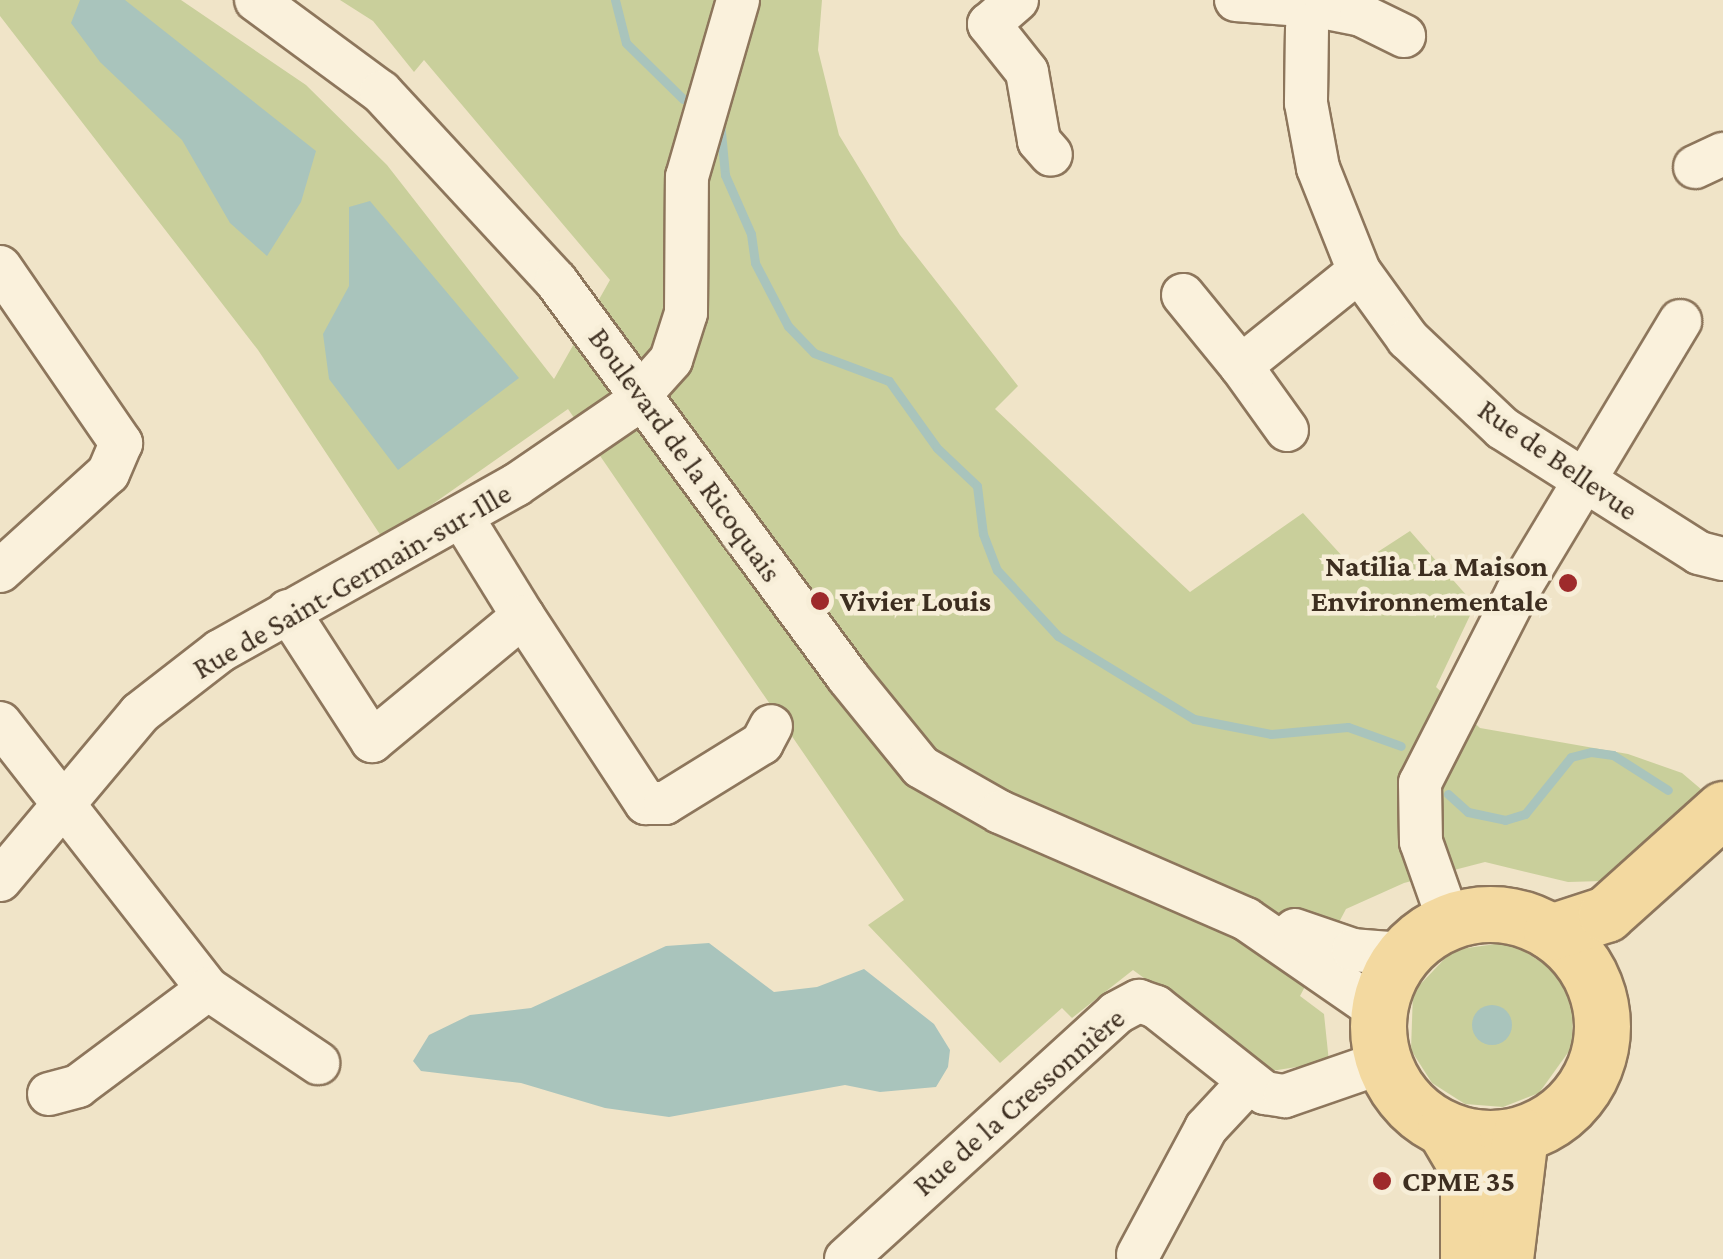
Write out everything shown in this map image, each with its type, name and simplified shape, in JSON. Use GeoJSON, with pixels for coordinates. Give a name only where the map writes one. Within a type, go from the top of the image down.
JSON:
{"type":"FeatureCollection","features":[{"type":"Feature","properties":{"kind":"main road"},"geometry":{"type":"LineString","coordinates":[[1551,932],[1606,914],[1723,809]]}},
{"type":"Feature","properties":{"kind":"main road"},"geometry":{"type":"LineString","coordinates":[[1594,986],[1620,942],[1723,844]]}},
{"type":"Feature","properties":{"kind":"main road"},"geometry":{"type":"LineString","coordinates":[[1445,1130],[1469,1137],[1520,1134],[1568,1107],[1588,1081],[1601,1034],[1594,986],[1570,947],[1551,932],[1519,918],[1484,914],[1449,921],[1403,954],[1381,1036],[1397,1090],[1445,1130],[1468,1168],[1468,1259]]}},
{"type":"Feature","properties":{"kind":"main road"},"geometry":{"type":"LineString","coordinates":[[1505,1259],[1520,1134]]}},
{"type":"Feature","properties":{"kind":"street","name":"Boulevard de la Ricoquais"},"geometry":{"type":"LineString","coordinates":[[256,0],[340,56],[432,143],[556,281],[847,676],[921,767],[1000,812],[1246,919],[1353,950],[1403,954]]}},
{"type":"Feature","properties":{"kind":"street","name":"Rue de Saint-Germain-sur-Ille"},"geometry":{"type":"LineString","coordinates":[[0,880],[140,714],[220,651],[463,518],[595,433],[642,393],[679,342],[686,313],[688,178],[738,0]]}},
{"type":"Feature","properties":{"kind":"street"},"geometry":{"type":"LineString","coordinates":[[1017,0],[989,24],[1027,72],[1039,141],[1051,155]]}},
{"type":"Feature","properties":{"kind":"street"},"geometry":{"type":"LineString","coordinates":[[1236,0],[1361,14],[1404,36]]}},
{"type":"Feature","properties":{"kind":"street","name":"Rue de Bellevue"},"geometry":{"type":"LineString","coordinates":[[1308,8],[1306,102],[1318,168],[1359,270],[1408,339],[1475,402],[1581,482],[1715,564]]}},
{"type":"Feature","properties":{"kind":"street"},"geometry":{"type":"LineString","coordinates":[[0,267],[121,443],[108,474],[0,571]]}},
{"type":"Feature","properties":{"kind":"street"},"geometry":{"type":"LineString","coordinates":[[1241,366],[1359,270]]}},
{"type":"Feature","properties":{"kind":"street"},"geometry":{"type":"LineString","coordinates":[[1183,295],[1241,366],[1286,430]]}},
{"type":"Feature","properties":{"kind":"street"},"geometry":{"type":"LineString","coordinates":[[1449,921],[1421,842],[1420,782],[1581,482],[1680,321]]}},
{"type":"Feature","properties":{"kind":"street"},"geometry":{"type":"LineString","coordinates":[[463,518],[646,803],[665,803],[762,742],[771,726]]}},
{"type":"Feature","properties":{"kind":"street"},"geometry":{"type":"LineString","coordinates":[[288,611],[372,741],[524,616]]}},
{"type":"Feature","properties":{"kind":"street"},"geometry":{"type":"LineString","coordinates":[[0,723],[67,800],[145,916],[208,989],[318,1063]]}},
{"type":"Feature","properties":{"kind":"street","name":"Boulevard de la Ricoquais"},"geometry":{"type":"LineString","coordinates":[[1246,919],[1381,1036]]}},
{"type":"Feature","properties":{"kind":"street"},"geometry":{"type":"LineString","coordinates":[[49,1094],[78,1086],[208,989]]}},
{"type":"Feature","properties":{"kind":"street","name":"Rue de la Cressonnière"},"geometry":{"type":"LineString","coordinates":[[846,1259],[983,1129],[1116,1012],[1138,1001],[1156,1007],[1248,1083],[1285,1096],[1381,1036]]}},
{"type":"Feature","properties":{"kind":"street"},"geometry":{"type":"LineString","coordinates":[[1138,1255],[1206,1128],[1248,1083]]}},
{"type":"Feature","properties":{"kind":"green space"},"geometry":{"type":"Polygon","coordinates":[[[0,0],[181,0],[306,85],[387,165],[554,379],[610,280],[424,60],[414,72],[373,21],[340,0],[716,0],[680,117],[713,122],[748,0],[822,0],[818,50],[839,135],[900,235],[1018,386],[995,409],[1190,592],[1303,513],[1353,568],[1410,531],[1475,605],[1436,687],[1480,728],[1628,754],[1682,773],[1702,790],[1603,881],[1568,882],[1485,862],[1404,883],[1346,909],[1300,996],[1324,1014],[1329,1062],[1271,1071],[1133,970],[1072,1018],[1062,1008],[1000,1063],[868,925],[904,900],[568,409],[383,539],[258,350],[0,16],[0,0]]]}},
{"type":"Feature","properties":{"kind":"green space"},"geometry":{"type":"Polygon","coordinates":[[[1510,942],[1558,973],[1573,1008],[1572,1047],[1539,1093],[1503,1107],[1465,1104],[1432,1083],[1411,1050],[1413,992],[1453,950],[1510,942]]]}},
{"type":"Feature","properties":{"kind":"water"},"geometry":{"type":"Polygon","coordinates":[[[80,0],[125,0],[316,151],[301,202],[267,256],[230,223],[182,140],[100,62],[71,23],[80,0]]]}},
{"type":"Feature","properties":{"kind":"water"},"geometry":{"type":"Polygon","coordinates":[[[370,201],[519,378],[398,470],[329,379],[323,334],[349,286],[349,207],[370,201]]]}},
{"type":"Feature","properties":{"kind":"water"},"geometry":{"type":"Polygon","coordinates":[[[709,943],[774,992],[817,987],[864,969],[934,1024],[950,1050],[948,1067],[936,1087],[880,1092],[845,1085],[669,1117],[605,1108],[521,1083],[421,1071],[413,1061],[429,1035],[470,1015],[531,1008],[666,946],[709,943]]]}},
{"type":"Feature","properties":{"kind":"water"},"geometry":{"type":"Polygon","coordinates":[[[1492,1005],[1506,1011],[1512,1025],[1506,1039],[1492,1045],[1478,1039],[1472,1025],[1478,1011],[1492,1005]]]}},
{"type":"Feature","properties":{"kind":"waterway"},"geometry":{"type":"LineString","coordinates":[[615,0],[626,43],[683,99]]}},
{"type":"Feature","properties":{"kind":"waterway"},"geometry":{"type":"LineString","coordinates":[[720,121],[725,175],[751,234],[755,263],[788,326],[814,353],[889,381],[937,448],[977,486],[983,534],[997,570],[1058,636],[1194,719],[1271,734],[1348,727],[1401,746]]}},
{"type":"Feature","properties":{"kind":"waterway"},"geometry":{"type":"LineString","coordinates":[[1448,794],[1468,812],[1505,820],[1525,814],[1571,757],[1591,752],[1613,755],[1668,790]]}},
{"type":"Feature","properties":{"kind":"place","name":"Natilia La Maison Environnementale"},"geometry":{"type":"Point","coordinates":[1568,583]}},
{"type":"Feature","properties":{"kind":"place","name":"Vivier Louis"},"geometry":{"type":"Point","coordinates":[820,601]}},
{"type":"Feature","properties":{"kind":"place","name":"CPME 35"},"geometry":{"type":"Point","coordinates":[1382,1181]}}]}
